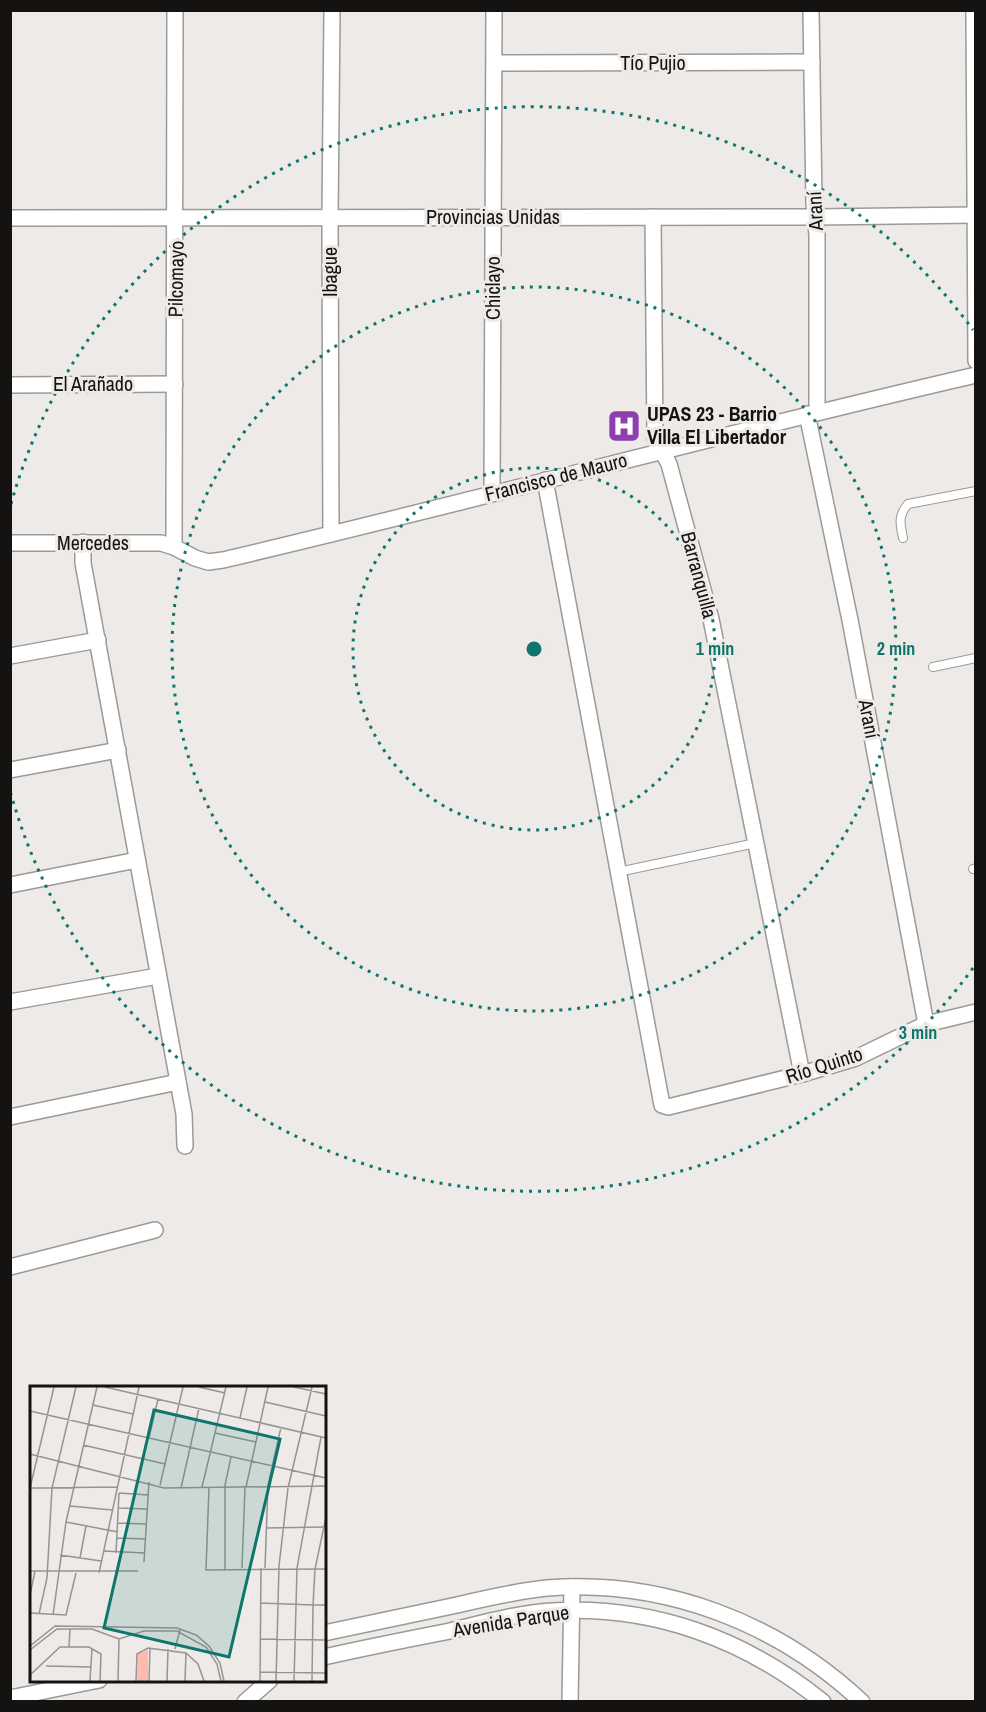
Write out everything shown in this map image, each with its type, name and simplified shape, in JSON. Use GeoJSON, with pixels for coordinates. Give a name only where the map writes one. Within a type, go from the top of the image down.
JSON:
{"type":"FeatureCollection","features":[{"type":"Feature","properties":{"kind":"street","name":"Pilcomayo"},"geometry":{"type":"LineString","coordinates":[[174,547],[175,10]]}},
{"type":"Feature","properties":{"kind":"street","name":"Ibague"},"geometry":{"type":"LineString","coordinates":[[331,534],[332,10]]}},
{"type":"Feature","properties":{"kind":"street","name":"Chiclayo"},"geometry":{"type":"LineString","coordinates":[[492,493],[494,10]]}},
{"type":"Feature","properties":{"kind":"street","name":"Araní"},"geometry":{"type":"LineString","coordinates":[[812,10],[815,217],[812,413],[926,1024]]}},
{"type":"Feature","properties":{"kind":"street"},"geometry":{"type":"LineString","coordinates":[[974,10],[975,362]]}},
{"type":"Feature","properties":{"kind":"street","name":"Tío Pujio"},"geometry":{"type":"LineString","coordinates":[[495,63],[812,62]]}},
{"type":"Feature","properties":{"kind":"street","name":"Provincias Unidas"},"geometry":{"type":"LineString","coordinates":[[10,218],[975,215]]}},
{"type":"Feature","properties":{"kind":"street","name":"Barranquilla"},"geometry":{"type":"LineString","coordinates":[[653,217],[655,437],[669,464],[711,619],[802,1074]]}},
{"type":"Feature","properties":{"kind":"street","name":"Francisco de Mauro"},"geometry":{"type":"LineString","coordinates":[[174,547],[208,562],[331,534],[812,413],[975,375]]}},
{"type":"Feature","properties":{"kind":"street","name":"El Arañado"},"geometry":{"type":"LineString","coordinates":[[10,385],[175,384]]}},
{"type":"Feature","properties":{"kind":"street"},"geometry":{"type":"LineString","coordinates":[[544,480],[617,872]]}},
{"type":"Feature","properties":{"kind":"street"},"geometry":{"type":"LineString","coordinates":[[83,542],[83,562],[184,1114],[185,1146]]}},
{"type":"Feature","properties":{"kind":"street","name":"Mercedes"},"geometry":{"type":"LineString","coordinates":[[10,543],[161,543],[174,547]]}},
{"type":"Feature","properties":{"kind":"street"},"geometry":{"type":"LineString","coordinates":[[10,656],[98,640]]}},
{"type":"Feature","properties":{"kind":"street"},"geometry":{"type":"LineString","coordinates":[[10,770],[118,750]]}},
{"type":"Feature","properties":{"kind":"street"},"geometry":{"type":"LineString","coordinates":[[10,885],[137,860]]}},
{"type":"Feature","properties":{"kind":"street","name":"Río Quinto"},"geometry":{"type":"LineString","coordinates":[[617,872],[662,1105],[668,1107],[802,1074],[856,1058],[926,1024],[975,1012]]}},
{"type":"Feature","properties":{"kind":"street"},"geometry":{"type":"LineString","coordinates":[[10,1002],[158,976]]}},
{"type":"Feature","properties":{"kind":"street"},"geometry":{"type":"LineString","coordinates":[[10,1117],[178,1082]]}},
{"type":"Feature","properties":{"kind":"street"},"geometry":{"type":"LineString","coordinates":[[10,1267],[155,1230]]}},
{"type":"Feature","properties":{"kind":"street"},"geometry":{"type":"LineString","coordinates":[[570,1701],[572,1587]]}},
{"type":"Feature","properties":{"kind":"street"},"geometry":{"type":"LineString","coordinates":[[326,1633],[502,1595],[546,1588],[630,1589],[700,1605],[763,1631],[817,1664],[862,1701]]}},
{"type":"Feature","properties":{"kind":"street","name":"Avenida Parque"},"geometry":{"type":"LineString","coordinates":[[326,1657],[528,1614],[572,1610],[634,1613],[704,1633],[772,1665],[823,1701]]}},
{"type":"Feature","properties":{"kind":"street"},"geometry":{"type":"LineString","coordinates":[[10,1698],[89,1682]]}},
{"type":"Feature","properties":{"kind":"street"},"geometry":{"type":"LineString","coordinates":[[245,1701],[268,1682]]}},
{"type":"Feature","properties":{"kind":"lane"},"geometry":{"type":"LineString","coordinates":[[903,538],[900,523],[902,511],[908,504],[975,491]]}},
{"type":"Feature","properties":{"kind":"lane"},"geometry":{"type":"LineString","coordinates":[[933,667],[975,658]]}},
{"type":"Feature","properties":{"kind":"lane"},"geometry":{"type":"LineString","coordinates":[[617,872],[756,843]]}},
{"type":"Feature","properties":{"kind":"place","name":"UPAS 23 - Barrio Villa El Libertador"},"geometry":{"type":"Point","coordinates":[624,426]}}]}
